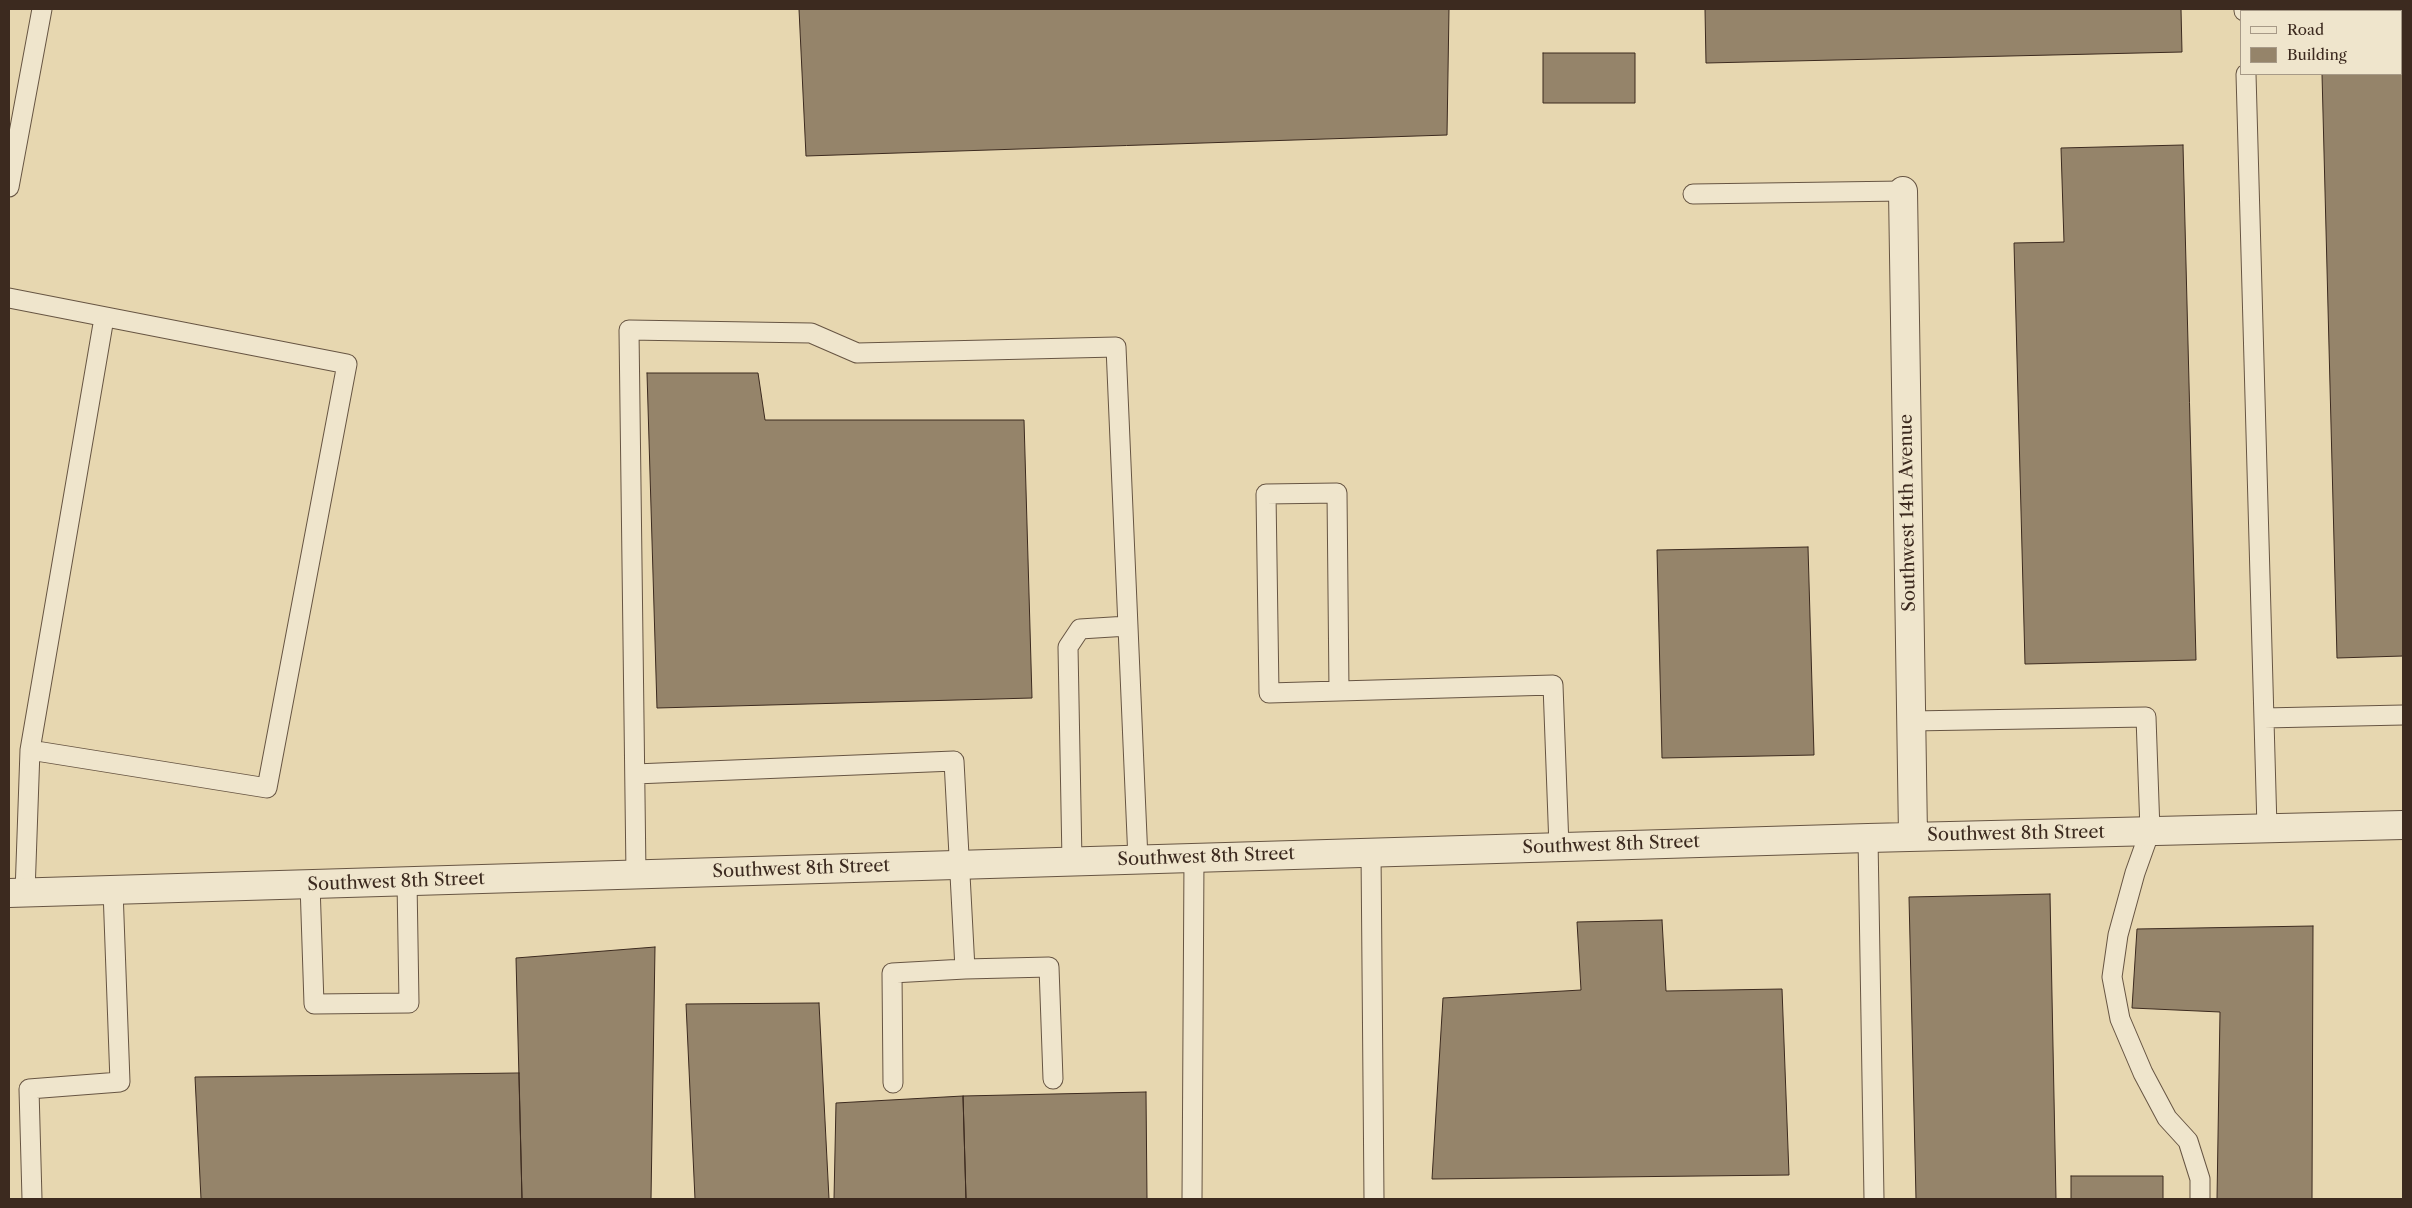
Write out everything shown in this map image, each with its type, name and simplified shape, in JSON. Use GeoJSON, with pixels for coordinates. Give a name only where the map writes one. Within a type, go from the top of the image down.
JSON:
{"type":"FeatureCollection","features":[{"type":"Feature","properties":{"kind":"street","name":"Southwest 14th Avenue"},"geometry":{"type":"LineString","coordinates":[[1902,190],[1913,836]]}},
{"type":"Feature","properties":{"kind":"street","name":"Southwest 8th Street"},"geometry":{"type":"LineString","coordinates":[[17,893],[1913,836],[2403,825]]}},
{"type":"Feature","properties":{"kind":"lane"},"geometry":{"type":"LineString","coordinates":[[9,187],[42,9]]}},
{"type":"Feature","properties":{"kind":"lane"},"geometry":{"type":"LineString","coordinates":[[2246,75],[2267,828]]}},
{"type":"Feature","properties":{"kind":"lane"},"geometry":{"type":"LineString","coordinates":[[1693,194],[1902,190]]}},
{"type":"Feature","properties":{"kind":"lane"},"geometry":{"type":"LineString","coordinates":[[9,298],[347,364],[267,788],[30,750]]}},
{"type":"Feature","properties":{"kind":"lane"},"geometry":{"type":"LineString","coordinates":[[17,893],[30,750],[104,318]]}},
{"type":"Feature","properties":{"kind":"lane"},"geometry":{"type":"LineString","coordinates":[[636,874],[629,330],[811,333],[857,353],[1116,347],[1138,860]]}},
{"type":"Feature","properties":{"kind":"lane"},"geometry":{"type":"LineString","coordinates":[[1340,691],[1337,492],[1266,494],[1269,693],[1340,691],[1553,685],[1559,847]]}},
{"type":"Feature","properties":{"kind":"lane"},"geometry":{"type":"LineString","coordinates":[[1072,862],[1068,647],[1080,629],[1128,626]]}},
{"type":"Feature","properties":{"kind":"lane"},"geometry":{"type":"LineString","coordinates":[[2264,718],[2403,715]]}},
{"type":"Feature","properties":{"kind":"lane"},"geometry":{"type":"LineString","coordinates":[[1911,721],[2146,717],[2150,831],[2134,872],[2118,935],[2112,977],[2120,1019],[2143,1073],[2167,1118],[2188,1141],[2200,1179],[2200,1199]]}},
{"type":"Feature","properties":{"kind":"lane"},"geometry":{"type":"LineString","coordinates":[[635,774],[954,761],[965,969]]}},
{"type":"Feature","properties":{"kind":"lane"},"geometry":{"type":"LineString","coordinates":[[1868,838],[1874,1199]]}},
{"type":"Feature","properties":{"kind":"lane"},"geometry":{"type":"LineString","coordinates":[[1371,852],[1374,1199]]}},
{"type":"Feature","properties":{"kind":"lane"},"geometry":{"type":"LineString","coordinates":[[1192,1199],[1194,858]]}},
{"type":"Feature","properties":{"kind":"lane"},"geometry":{"type":"LineString","coordinates":[[310,884],[314,1004],[409,1003],[407,881]]}},
{"type":"Feature","properties":{"kind":"lane"},"geometry":{"type":"LineString","coordinates":[[32,1199],[29,1089],[120,1082],[113,890]]}},
{"type":"Feature","properties":{"kind":"lane"},"geometry":{"type":"LineString","coordinates":[[893,1083],[892,973],[965,969],[1049,967],[1053,1079]]}},
{"type":"Feature","properties":{"kind":"building"},"geometry":{"type":"Polygon","coordinates":[[[799,9],[1449,9],[1447,135],[806,156],[799,9]]]}},
{"type":"Feature","properties":{"kind":"building"},"geometry":{"type":"Polygon","coordinates":[[[1705,9],[2181,9],[2182,52],[1706,63],[1705,9]]]}},
{"type":"Feature","properties":{"kind":"building"},"geometry":{"type":"Polygon","coordinates":[[[2403,9],[2403,656],[2337,658],[2322,75],[2402,75],[2402,10],[2321,10],[2403,9]]]}},
{"type":"Feature","properties":{"kind":"building"},"geometry":{"type":"Polygon","coordinates":[[[1543,53],[1635,53],[1635,103],[1543,103],[1543,53]]]}},
{"type":"Feature","properties":{"kind":"building"},"geometry":{"type":"Polygon","coordinates":[[[2183,145],[2196,660],[2025,664],[2014,243],[2064,242],[2061,148],[2183,145]]]}},
{"type":"Feature","properties":{"kind":"building"},"geometry":{"type":"Polygon","coordinates":[[[647,373],[758,373],[765,420],[1024,420],[1032,698],[657,708],[647,373]]]}},
{"type":"Feature","properties":{"kind":"building"},"geometry":{"type":"Polygon","coordinates":[[[1808,547],[1814,755],[1662,758],[1657,550],[1808,547]]]}},
{"type":"Feature","properties":{"kind":"building"},"geometry":{"type":"Polygon","coordinates":[[[2050,894],[2056,1199],[1916,1199],[1909,897],[2050,894]]]}},
{"type":"Feature","properties":{"kind":"building"},"geometry":{"type":"Polygon","coordinates":[[[1662,920],[1666,991],[1782,989],[1789,1175],[1432,1179],[1443,998],[1581,990],[1577,922],[1662,920]]]}},
{"type":"Feature","properties":{"kind":"building"},"geometry":{"type":"Polygon","coordinates":[[[2313,926],[2312,1199],[2217,1199],[2220,1012],[2132,1008],[2137,929],[2313,926]]]}},
{"type":"Feature","properties":{"kind":"building"},"geometry":{"type":"Polygon","coordinates":[[[655,947],[651,1199],[522,1199],[516,958],[655,947]]]}},
{"type":"Feature","properties":{"kind":"building"},"geometry":{"type":"Polygon","coordinates":[[[819,1003],[829,1199],[695,1199],[686,1004],[819,1003]]]}},
{"type":"Feature","properties":{"kind":"building"},"geometry":{"type":"Polygon","coordinates":[[[519,1073],[522,1199],[201,1199],[195,1077],[519,1073]]]}},
{"type":"Feature","properties":{"kind":"building"},"geometry":{"type":"Polygon","coordinates":[[[1146,1092],[1147,1199],[966,1199],[963,1096],[1146,1092]]]}},
{"type":"Feature","properties":{"kind":"building"},"geometry":{"type":"Polygon","coordinates":[[[963,1096],[966,1199],[834,1199],[836,1103],[963,1096]]]}},
{"type":"Feature","properties":{"kind":"building"},"geometry":{"type":"Polygon","coordinates":[[[2071,1176],[2163,1176],[2163,1199],[2071,1199],[2071,1176]]]}}]}
